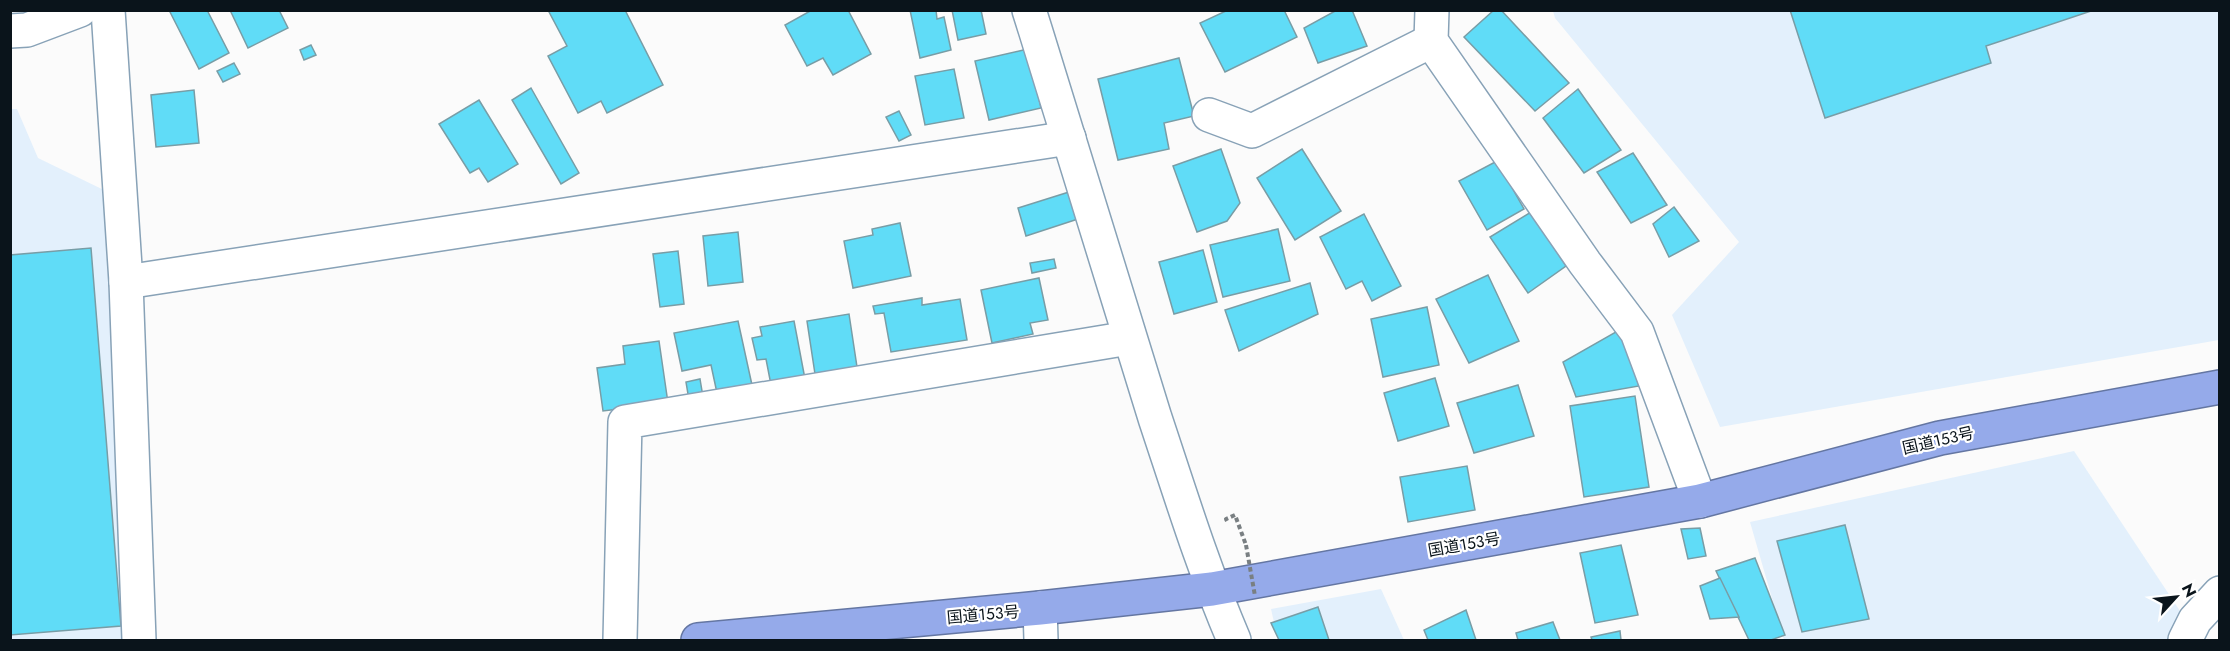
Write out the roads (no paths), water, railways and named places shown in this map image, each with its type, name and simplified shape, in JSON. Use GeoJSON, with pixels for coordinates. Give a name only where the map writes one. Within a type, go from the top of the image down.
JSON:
{"type":"FeatureCollection","features":[{"type":"Feature","properties":{"kind":"highway","name":"国道153号"},"geometry":{"type":"LineString","coordinates":[[707,640],[1212,589],[1700,501],[1940,438],[2220,387]]}},
{"type":"Feature","properties":{"kind":"street"},"geometry":{"type":"LineString","coordinates":[[10,31],[27,30],[80,10]]}},
{"type":"Feature","properties":{"kind":"street"},"geometry":{"type":"LineString","coordinates":[[108,10],[126,282],[139,640]]}},
{"type":"Feature","properties":{"kind":"street"},"geometry":{"type":"LineString","coordinates":[[1029,10],[1129,338],[1212,589],[1234,640]]}},
{"type":"Feature","properties":{"kind":"street"},"geometry":{"type":"LineString","coordinates":[[1209,115],[1252,131],[1431,26],[1585,263],[1637,332],[1700,501]]}},
{"type":"Feature","properties":{"kind":"street"},"geometry":{"type":"LineString","coordinates":[[126,282],[1069,138]]}},
{"type":"Feature","properties":{"kind":"street"},"geometry":{"type":"LineString","coordinates":[[620,640],[625,422],[1129,338]]}},
{"type":"Feature","properties":{"kind":"street"},"geometry":{"type":"LineString","coordinates":[[2185,640],[2195,620],[2220,593]]}},
{"type":"Feature","properties":{"kind":"street"},"geometry":{"type":"LineString","coordinates":[[1040,608],[1041,640]]}}]}
